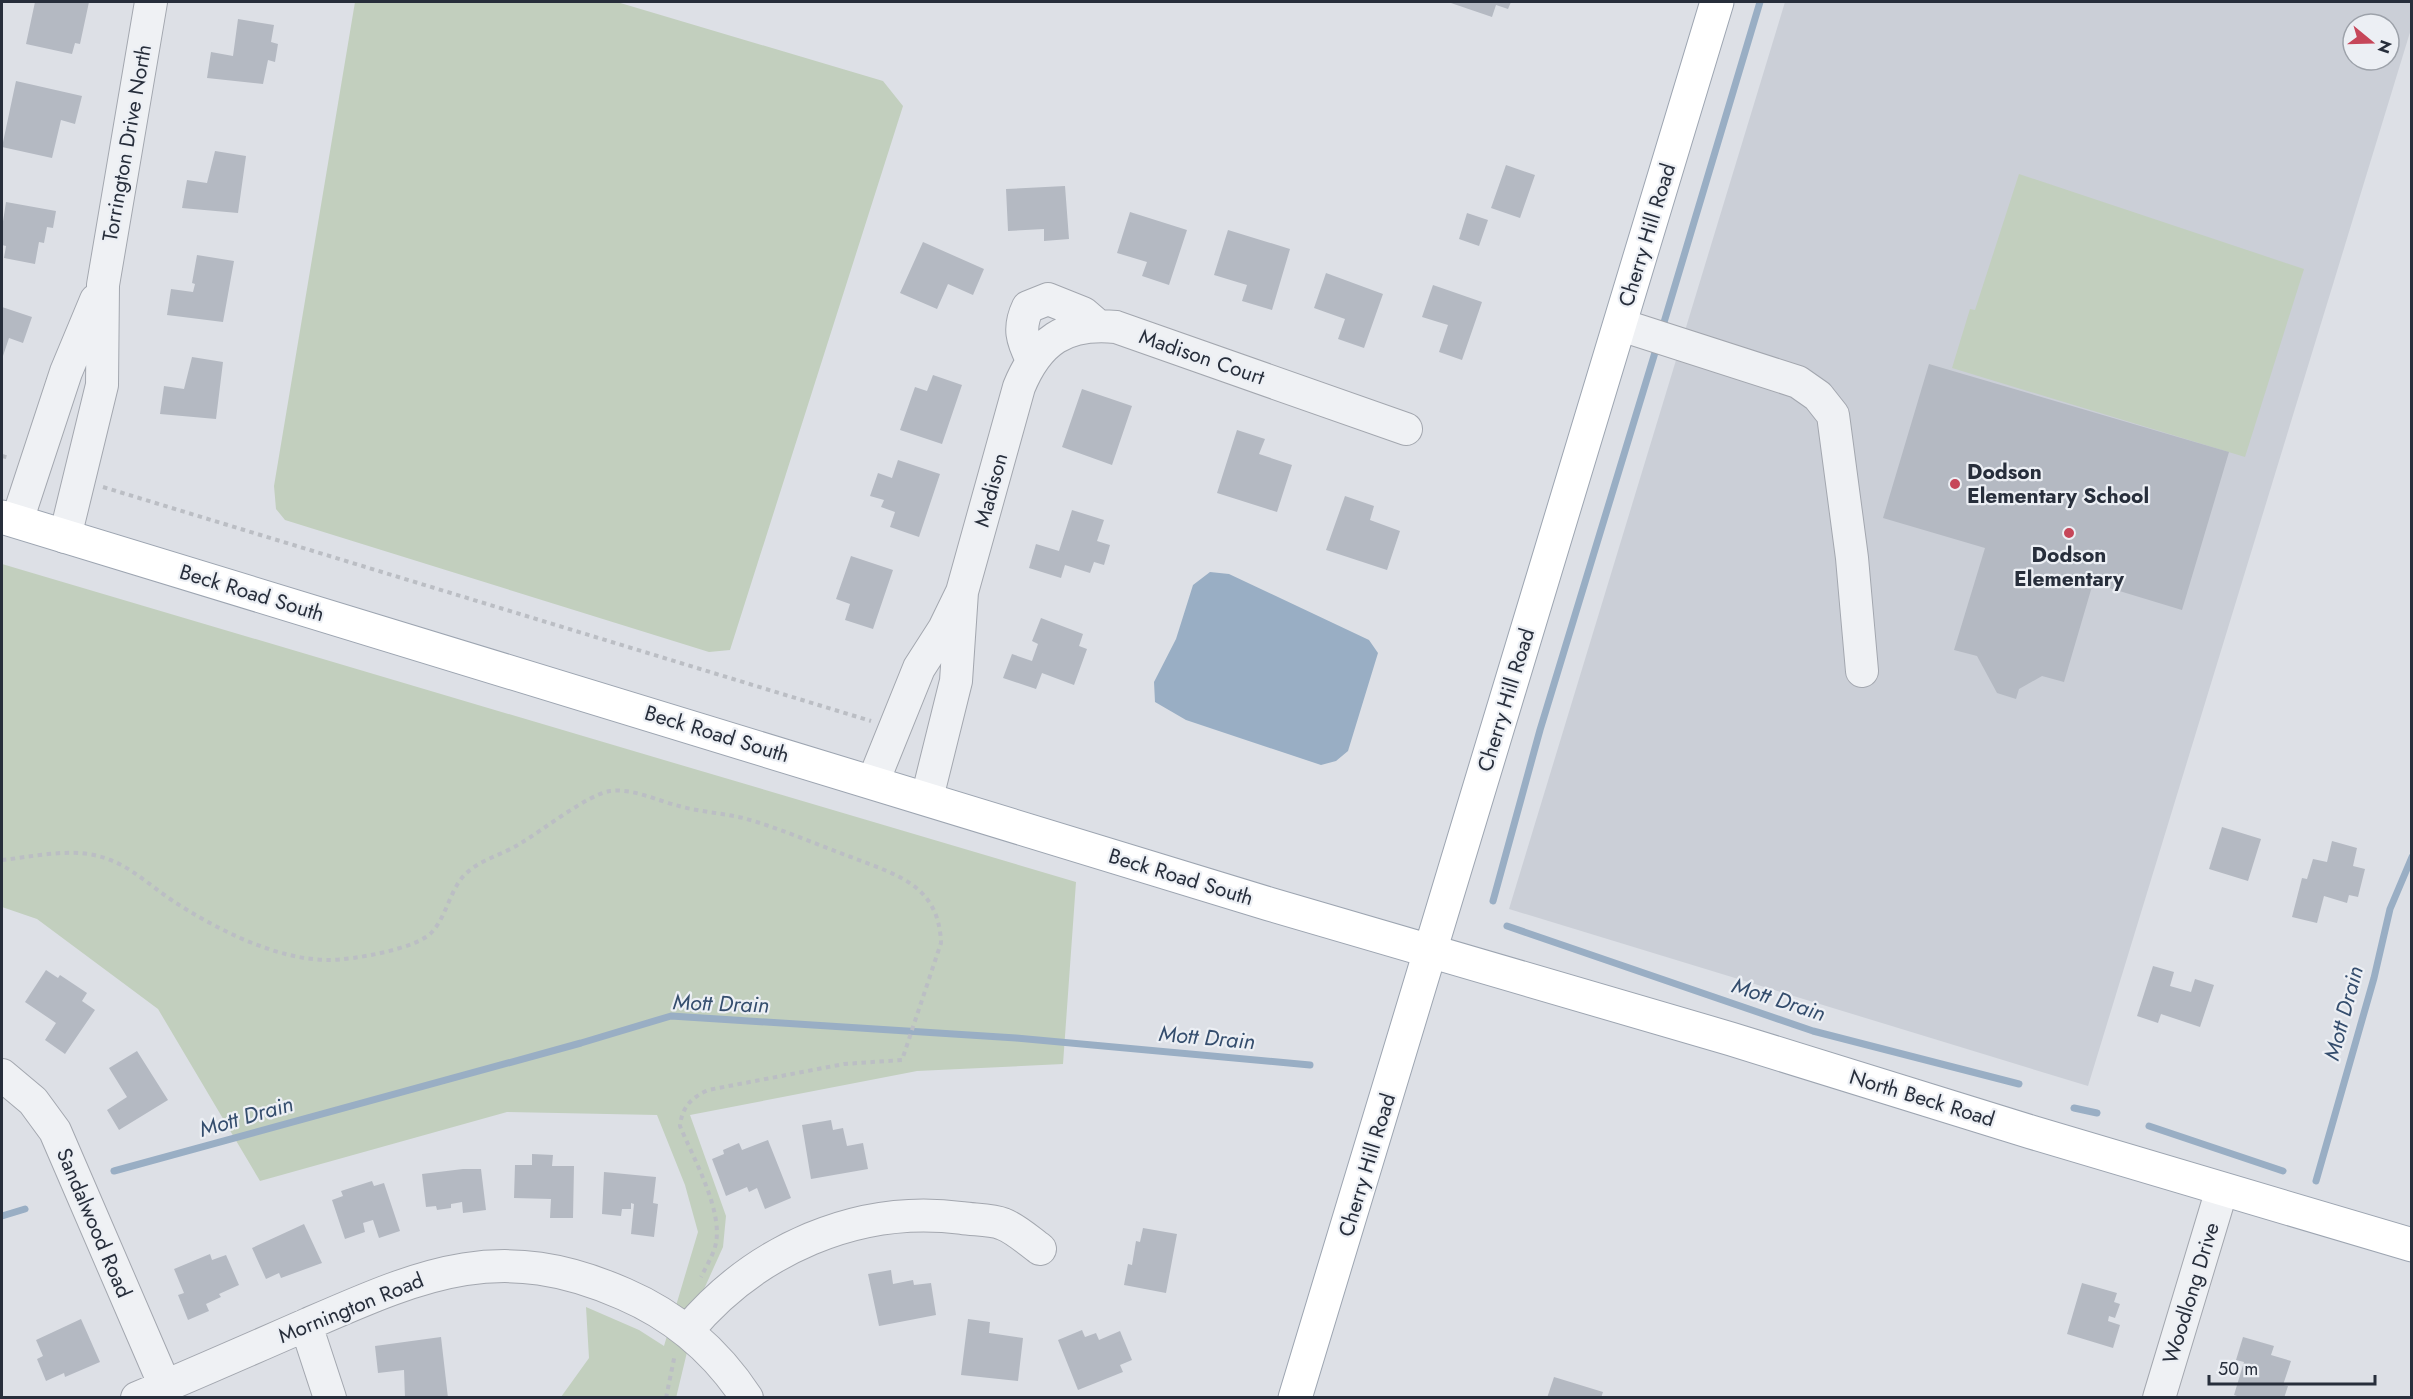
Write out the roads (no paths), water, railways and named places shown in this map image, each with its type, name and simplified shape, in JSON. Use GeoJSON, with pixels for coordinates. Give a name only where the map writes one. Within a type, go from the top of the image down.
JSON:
{"type":"FeatureCollection","features":[{"type":"Feature","properties":{"kind":"main road","name":"Cherry Hill Road"},"geometry":{"type":"LineString","coordinates":[[1295,1398],[1717,2]]}},
{"type":"Feature","properties":{"kind":"main road","name":"Beck Road South"},"geometry":{"type":"LineString","coordinates":[[9,519],[1431,952]]}},
{"type":"Feature","properties":{"kind":"main road","name":"North Beck Road"},"geometry":{"type":"LineString","coordinates":[[1431,952],[1720,1035],[2412,1245]]}},
{"type":"Feature","properties":{"kind":"street","name":"Torrington Drive North"},"geometry":{"type":"LineString","coordinates":[[65,537],[102,385],[103,285],[151,2]]}},
{"type":"Feature","properties":{"kind":"street","name":"Torrington Drive North"},"geometry":{"type":"LineString","coordinates":[[9,519],[66,372],[103,285]]}},
{"type":"Feature","properties":{"kind":"street","name":"Madison Court"},"geometry":{"type":"LineString","coordinates":[[1026,374],[1042,347],[1057,336],[1079,328],[1097,325],[1116,327],[1406,429]]}},
{"type":"Feature","properties":{"kind":"street"},"geometry":{"type":"LineString","coordinates":[[1620,326],[1798,382],[1818,396],[1833,415],[1852,558],[1862,671]]}},
{"type":"Feature","properties":{"kind":"street","name":"Madison"},"geometry":{"type":"LineString","coordinates":[[873,782],[919,669],[944,629],[962,592],[1026,374]]}},
{"type":"Feature","properties":{"kind":"street","name":"Madison"},"geometry":{"type":"LineString","coordinates":[[927,798],[956,681],[962,592]]}},
{"type":"Feature","properties":{"kind":"street","name":"Sandalwood Road"},"geometry":{"type":"LineString","coordinates":[[2,1075],[33,1101],[55,1131],[151,1392]]}},
{"type":"Feature","properties":{"kind":"street","name":"Woodlong Drive"},"geometry":{"type":"LineString","coordinates":[[2159,1398],[2223,1189]]}},
{"type":"Feature","properties":{"kind":"street"},"geometry":{"type":"LineString","coordinates":[[685,1328],[742,1276],[772,1256],[813,1237],[856,1224],[892,1218],[928,1216],[1002,1224],[1040,1249]]}},
{"type":"Feature","properties":{"kind":"street","name":"Mornington Road"},"geometry":{"type":"LineString","coordinates":[[151,1392],[420,1278],[463,1268],[507,1266],[548,1269],[601,1283],[643,1302],[685,1328],[705,1346],[747,1398]]}},
{"type":"Feature","properties":{"kind":"street"},"geometry":{"type":"LineString","coordinates":[[306,1325],[330,1398]]}},
{"type":"Feature","properties":{"kind":"water"},"geometry":{"type":"Polygon","coordinates":[[[1210,572],[1229,574],[1369,640],[1378,653],[1348,751],[1336,761],[1321,765],[1186,720],[1155,702],[1154,682],[1176,639],[1193,585],[1210,572]]]}},
{"type":"Feature","properties":{"kind":"waterway"},"geometry":{"type":"LineString","coordinates":[[1662,329],[1760,2]]}},
{"type":"Feature","properties":{"kind":"waterway"},"geometry":{"type":"LineString","coordinates":[[1493,901],[1540,730],[1657,346]]}},
{"type":"Feature","properties":{"kind":"waterway","name":"Mott Drain"},"geometry":{"type":"LineString","coordinates":[[2316,1181],[2374,978],[2390,909],[2412,857]]}},
{"type":"Feature","properties":{"kind":"waterway","name":"Mott Drain"},"geometry":{"type":"LineString","coordinates":[[1507,926],[1813,1031],[2019,1084]]}},
{"type":"Feature","properties":{"kind":"waterway","name":"Mott Drain"},"geometry":{"type":"LineString","coordinates":[[114,1171],[581,1043],[671,1016],[1016,1038],[1310,1065]]}},
{"type":"Feature","properties":{"kind":"waterway","name":"Mott Drain"},"geometry":{"type":"LineString","coordinates":[[2074,1108],[2097,1113]]}},
{"type":"Feature","properties":{"kind":"waterway","name":"Mott Drain"},"geometry":{"type":"LineString","coordinates":[[2149,1126],[2283,1171]]}},
{"type":"Feature","properties":{"kind":"waterway","name":"Mott Drain"},"geometry":{"type":"LineString","coordinates":[[2,1216],[25,1209]]}},
{"type":"Feature","properties":{"kind":"place","name":"Dodson Elementary School"},"geometry":{"type":"Point","coordinates":[1955,484]}},
{"type":"Feature","properties":{"kind":"place","name":"Dodson Elementary"},"geometry":{"type":"Point","coordinates":[2069,533]}}]}
